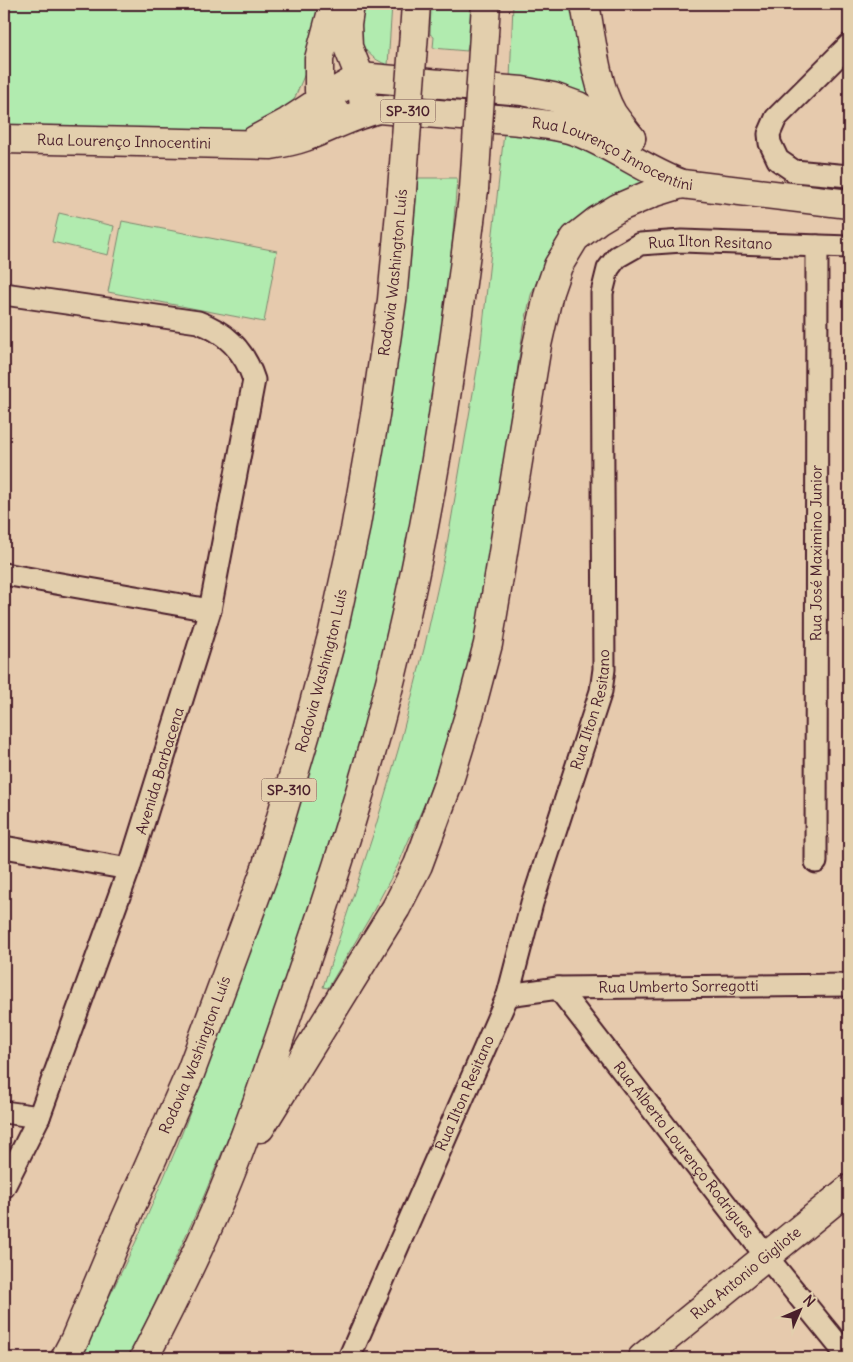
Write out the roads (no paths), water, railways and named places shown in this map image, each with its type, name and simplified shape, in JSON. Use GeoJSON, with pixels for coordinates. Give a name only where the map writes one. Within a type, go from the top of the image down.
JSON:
{"type":"FeatureCollection","features":[{"type":"Feature","properties":{"kind":"main road"},"geometry":{"type":"LineString","coordinates":[[334,4],[319,59],[319,91],[326,97],[340,121]]}},
{"type":"Feature","properties":{"kind":"main road"},"geometry":{"type":"LineString","coordinates":[[350,4],[347,25],[348,47],[360,77],[365,112]]}},
{"type":"Feature","properties":{"kind":"main road","name":"Rodovia Washington Luís"},"geometry":{"type":"LineString","coordinates":[[65,1358],[75,1339],[191,1071],[228,973],[266,868],[306,733],[332,636],[355,530],[392,300],[416,4]]}},
{"type":"Feature","properties":{"kind":"main road"},"geometry":{"type":"LineString","coordinates":[[144,1358],[223,1192],[269,1068],[346,840],[373,749],[399,647],[437,458],[452,360],[474,189],[486,4]]}},
{"type":"Feature","properties":{"kind":"main road"},"geometry":{"type":"LineString","coordinates":[[585,4],[605,98],[612,113],[631,138]]}},
{"type":"Feature","properties":{"kind":"main road","name":"Rua Lourenço Innocentini"},"geometry":{"type":"LineString","coordinates":[[245,145],[288,122],[360,77],[522,91],[553,97],[578,106],[631,138],[682,184]]}},
{"type":"Feature","properties":{"kind":"main road","name":"Rua Lourenço Innocentini"},"geometry":{"type":"LineString","coordinates":[[4,138],[271,145],[294,141],[340,121],[379,109],[520,121],[568,130],[597,141],[661,176],[682,184]]}},
{"type":"Feature","properties":{"kind":"main road"},"geometry":{"type":"LineString","coordinates":[[223,1192],[283,1089],[396,908],[418,865],[448,784],[488,644],[537,345],[549,292],[558,266],[575,238],[598,220],[618,208],[653,192],[682,184],[849,204]]}},
{"type":"Feature","properties":{"kind":"main road","name":"Rua Antonio Gigliote"},"geometry":{"type":"LineString","coordinates":[[642,1358],[849,1189]]}},
{"type":"Feature","properties":{"kind":"main road"},"geometry":{"type":"LineString","coordinates":[[45,1358],[119,1234]]}},
{"type":"Feature","properties":{"kind":"main road"},"geometry":{"type":"LineString","coordinates":[[150,1358],[166,1315]]}},
{"type":"Feature","properties":{"kind":"street"},"geometry":{"type":"LineString","coordinates":[[849,46],[776,118],[769,134],[770,143],[778,160],[794,171],[849,176]]}},
{"type":"Feature","properties":{"kind":"street","name":"Rua Ilton Resitano"},"geometry":{"type":"LineString","coordinates":[[349,1358],[508,995],[532,903],[601,691],[604,669],[602,292],[608,268],[617,257],[640,244],[682,241],[849,247]]}},
{"type":"Feature","properties":{"kind":"street","name":"Rua José Maximino Junior"},"geometry":{"type":"LineString","coordinates":[[816,862],[817,246]]}},
{"type":"Feature","properties":{"kind":"street","name":"Avenida Barbacena"},"geometry":{"type":"LineString","coordinates":[[4,294],[198,322],[210,326],[233,343],[244,355],[254,380],[210,610],[129,869],[40,1116],[4,1187]]}},
{"type":"Feature","properties":{"kind":"street"},"geometry":{"type":"LineString","coordinates":[[4,574],[210,610]]}},
{"type":"Feature","properties":{"kind":"street"},"geometry":{"type":"LineString","coordinates":[[4,846],[129,869]]}},
{"type":"Feature","properties":{"kind":"street","name":"Rua Umberto Sorregotti"},"geometry":{"type":"LineString","coordinates":[[508,995],[558,988],[849,985]]}},
{"type":"Feature","properties":{"kind":"street","name":"Rua Alberto Lourenço Rodrigues"},"geometry":{"type":"LineString","coordinates":[[558,988],[766,1256],[849,1358]]}},
{"type":"Feature","properties":{"kind":"street"},"geometry":{"type":"LineString","coordinates":[[4,1112],[40,1116]]}}]}
